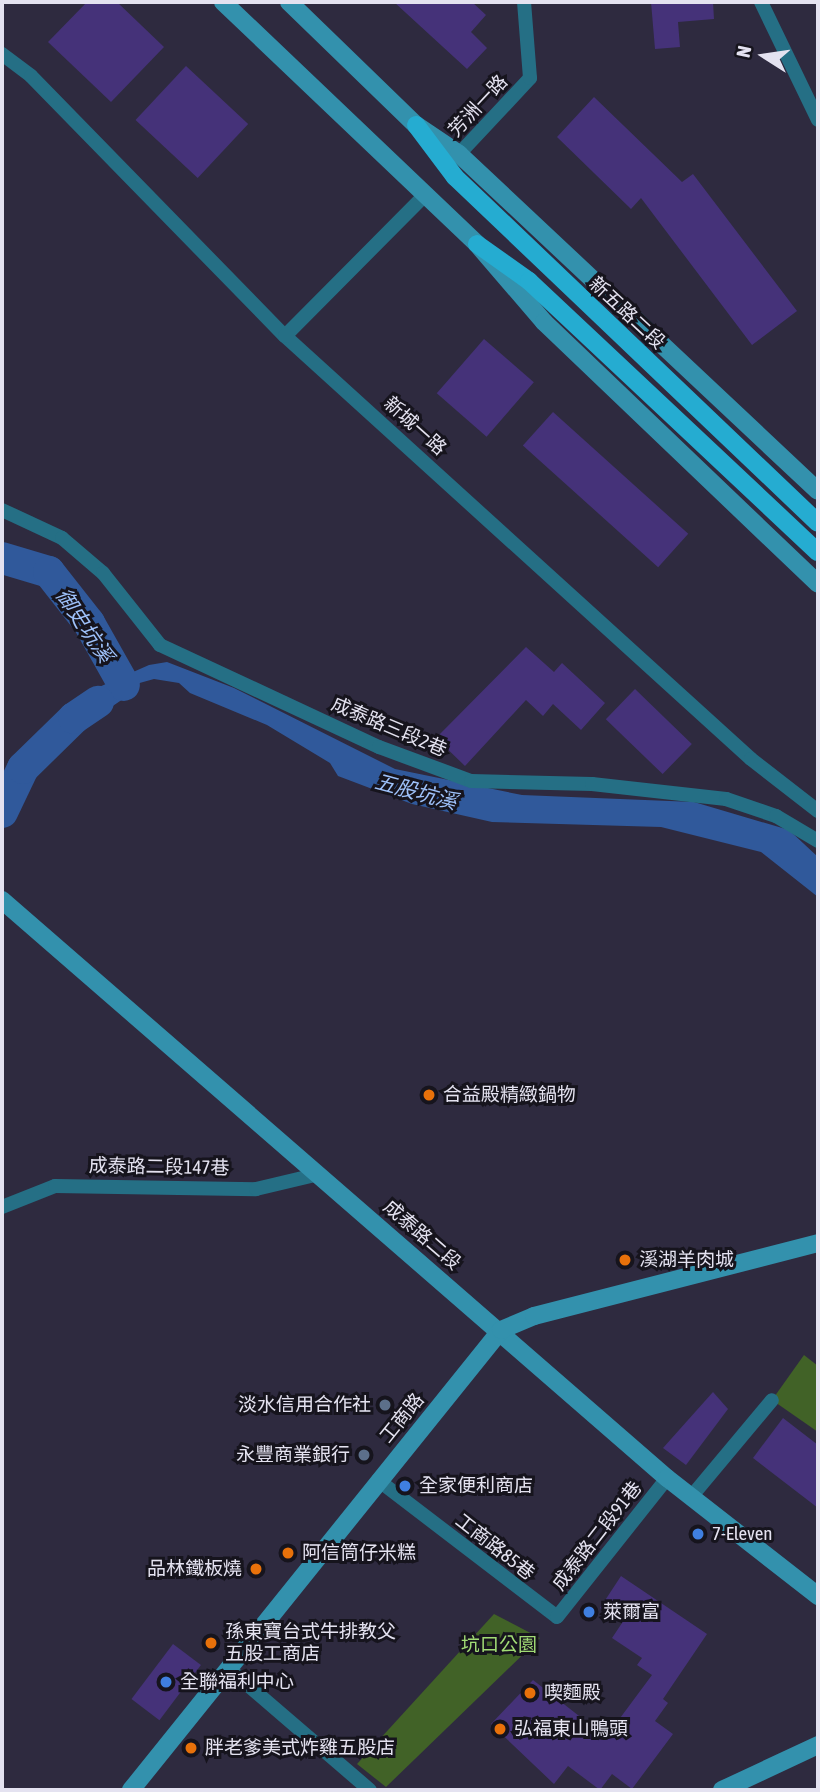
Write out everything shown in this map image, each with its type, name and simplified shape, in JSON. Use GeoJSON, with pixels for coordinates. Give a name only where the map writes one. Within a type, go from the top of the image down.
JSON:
{"type":"FeatureCollection","features":[{"type":"Feature","properties":{"kind":"main road"},"geometry":{"type":"LineString","coordinates":[[223,2],[477,244],[544,322],[818,584]]}},
{"type":"Feature","properties":{"kind":"main road","name":"新五路二段"},"geometry":{"type":"LineString","coordinates":[[289,2],[416,125],[459,154],[818,491]]}},
{"type":"Feature","properties":{"kind":"main road","name":"新五路二段"},"geometry":{"type":"LineString","coordinates":[[416,125],[441,163],[818,523]]}},
{"type":"Feature","properties":{"kind":"main road"},"geometry":{"type":"LineString","coordinates":[[477,244],[529,281],[818,552]]}},
{"type":"Feature","properties":{"kind":"main road","name":"成泰路二段"},"geometry":{"type":"LineString","coordinates":[[2,900],[501,1330],[667,1478],[818,1596]]}},
{"type":"Feature","properties":{"kind":"main road","name":"工商路"},"geometry":{"type":"LineString","coordinates":[[131,1790],[501,1330],[534,1316],[818,1243]]}},
{"type":"Feature","properties":{"kind":"main road"},"geometry":{"type":"LineString","coordinates":[[722,1790],[818,1745]]}},
{"type":"Feature","properties":{"kind":"street","name":"芳洲一路"},"geometry":{"type":"LineString","coordinates":[[459,154],[530,78],[524,2]]}},
{"type":"Feature","properties":{"kind":"street"},"geometry":{"type":"LineString","coordinates":[[761,2],[818,120]]}},
{"type":"Feature","properties":{"kind":"street","name":"新城一路"},"geometry":{"type":"LineString","coordinates":[[2,54],[31,76],[285,336],[751,760],[818,811]]}},
{"type":"Feature","properties":{"kind":"street"},"geometry":{"type":"LineString","coordinates":[[285,336],[425,195]]}},
{"type":"Feature","properties":{"kind":"street","name":"成泰路三段2巷"},"geometry":{"type":"LineString","coordinates":[[2,510],[62,538],[103,573],[160,646],[379,747],[471,781],[592,784],[726,799],[789,821],[818,841]]}},
{"type":"Feature","properties":{"kind":"street","name":"成泰路二段147巷"},"geometry":{"type":"LineString","coordinates":[[2,1207],[55,1186],[256,1189],[319,1174]]}},
{"type":"Feature","properties":{"kind":"street"},"geometry":{"type":"LineString","coordinates":[[691,1497],[772,1400]]}},
{"type":"Feature","properties":{"kind":"street","name":"成泰路二段91巷"},"geometry":{"type":"LineString","coordinates":[[557,1617],[667,1478]]}},
{"type":"Feature","properties":{"kind":"street","name":"工商路85巷"},"geometry":{"type":"LineString","coordinates":[[378,1480],[557,1617]]}},
{"type":"Feature","properties":{"kind":"street"},"geometry":{"type":"LineString","coordinates":[[228,1668],[370,1790]]}},
{"type":"Feature","properties":{"kind":"green space"},"geometry":{"type":"Polygon","coordinates":[[[804,1355],[818,1366],[818,1432],[772,1400],[804,1355]]]}},
{"type":"Feature","properties":{"kind":"green space","name":"坑口公園"},"geometry":{"type":"Polygon","coordinates":[[[494,1614],[540,1638],[386,1787],[357,1764],[494,1614]]]}},
{"type":"Feature","properties":{"kind":"water"},"geometry":{"type":"Polygon","coordinates":[[[167,662],[234,688],[395,769],[522,795],[694,802],[789,830],[818,857],[818,897],[761,852],[661,827],[492,822],[412,804],[338,776],[330,763],[267,725],[190,693],[179,683],[154,679],[136,684],[123,699],[69,736],[55,716],[81,695],[149,665],[167,662]]]}},
{"type":"Feature","properties":{"kind":"building"},"geometry":{"type":"Polygon","coordinates":[[[87,2],[117,2],[164,47],[111,102],[48,42],[87,2]]]}},
{"type":"Feature","properties":{"kind":"building"},"geometry":{"type":"Polygon","coordinates":[[[394,2],[472,2],[486,15],[471,32],[487,48],[467,69],[394,2]]]}},
{"type":"Feature","properties":{"kind":"building"},"geometry":{"type":"Polygon","coordinates":[[[651,2],[713,2],[714,19],[678,22],[680,47],[655,49],[651,2]]]}},
{"type":"Feature","properties":{"kind":"building"},"geometry":{"type":"Polygon","coordinates":[[[186,66],[248,124],[198,178],[136,120],[186,66]]]}},
{"type":"Feature","properties":{"kind":"building"},"geometry":{"type":"Polygon","coordinates":[[[594,97],[682,182],[693,174],[797,311],[752,345],[641,198],[631,209],[557,137],[594,97]]]}},
{"type":"Feature","properties":{"kind":"building"},"geometry":{"type":"Polygon","coordinates":[[[484,339],[534,382],[487,437],[437,393],[484,339]]]}},
{"type":"Feature","properties":{"kind":"building"},"geometry":{"type":"Polygon","coordinates":[[[553,412],[688,534],[658,567],[523,445],[553,412]]]}},
{"type":"Feature","properties":{"kind":"building"},"geometry":{"type":"Polygon","coordinates":[[[526,647],[554,672],[562,663],[605,703],[581,730],[553,704],[543,716],[526,700],[465,766],[436,738],[526,647]]]}},
{"type":"Feature","properties":{"kind":"building"},"geometry":{"type":"Polygon","coordinates":[[[635,689],[692,744],[663,774],[606,719],[635,689]]]}},
{"type":"Feature","properties":{"kind":"building"},"geometry":{"type":"Polygon","coordinates":[[[713,1392],[728,1409],[686,1465],[663,1448],[713,1392]]]}},
{"type":"Feature","properties":{"kind":"building"},"geometry":{"type":"Polygon","coordinates":[[[783,1418],[818,1445],[818,1508],[753,1458],[783,1418]]]}},
{"type":"Feature","properties":{"kind":"building"},"geometry":{"type":"Polygon","coordinates":[[[621,1576],[707,1634],[663,1699],[668,1703],[655,1721],[673,1734],[632,1789],[612,1774],[600,1790],[568,1766],[554,1784],[491,1724],[533,1680],[606,1737],[652,1675],[637,1665],[642,1658],[612,1638],[622,1623],[600,1608],[621,1576]]]}},
{"type":"Feature","properties":{"kind":"building","name":"全聯福利中心"},"geometry":{"type":"Polygon","coordinates":[[[173,1644],[201,1665],[159,1720],[131,1699],[173,1644]]]}},
{"type":"Feature","properties":{"kind":"waterway","name":"御史坑溪"},"geometry":{"type":"LineString","coordinates":[[2,558],[49,572],[89,623],[124,685]]}},
{"type":"Feature","properties":{"kind":"waterway","name":"五股坑溪"},"geometry":{"type":"LineString","coordinates":[[2,812],[23,768],[74,718],[98,702]]}},
{"type":"Feature","properties":{"kind":"place","name":"合益殿精緻鍋物"},"geometry":{"type":"Point","coordinates":[429,1095]}},
{"type":"Feature","properties":{"kind":"place","name":"溪湖羊肉城"},"geometry":{"type":"Point","coordinates":[625,1260]}},
{"type":"Feature","properties":{"kind":"place","name":"淡水信用合作社"},"geometry":{"type":"Point","coordinates":[385,1405]}},
{"type":"Feature","properties":{"kind":"place","name":"永豐商業銀行"},"geometry":{"type":"Point","coordinates":[364,1455]}},
{"type":"Feature","properties":{"kind":"place","name":"全家便利商店"},"geometry":{"type":"Point","coordinates":[405,1486]}},
{"type":"Feature","properties":{"kind":"place","name":"7-Eleven"},"geometry":{"type":"Point","coordinates":[698,1534]}},
{"type":"Feature","properties":{"kind":"place","name":"阿信筒仔米糕"},"geometry":{"type":"Point","coordinates":[288,1553]}},
{"type":"Feature","properties":{"kind":"place","name":"品林鐵板燒"},"geometry":{"type":"Point","coordinates":[256,1569]}},
{"type":"Feature","properties":{"kind":"place","name":"萊爾富"},"geometry":{"type":"Point","coordinates":[589,1612]}},
{"type":"Feature","properties":{"kind":"place","name":"孫東寶台式牛排教父 五股工商店"},"geometry":{"type":"Point","coordinates":[211,1643]}},
{"type":"Feature","properties":{"kind":"place","name":"全聯福利中心"},"geometry":{"type":"Point","coordinates":[166,1682]}},
{"type":"Feature","properties":{"kind":"place","name":"喫麵殿"},"geometry":{"type":"Point","coordinates":[530,1693]}},
{"type":"Feature","properties":{"kind":"place","name":"弘福東山鴨頭"},"geometry":{"type":"Point","coordinates":[500,1729]}},
{"type":"Feature","properties":{"kind":"place","name":"胖老爹美式炸雞五股店"},"geometry":{"type":"Point","coordinates":[191,1748]}}]}
